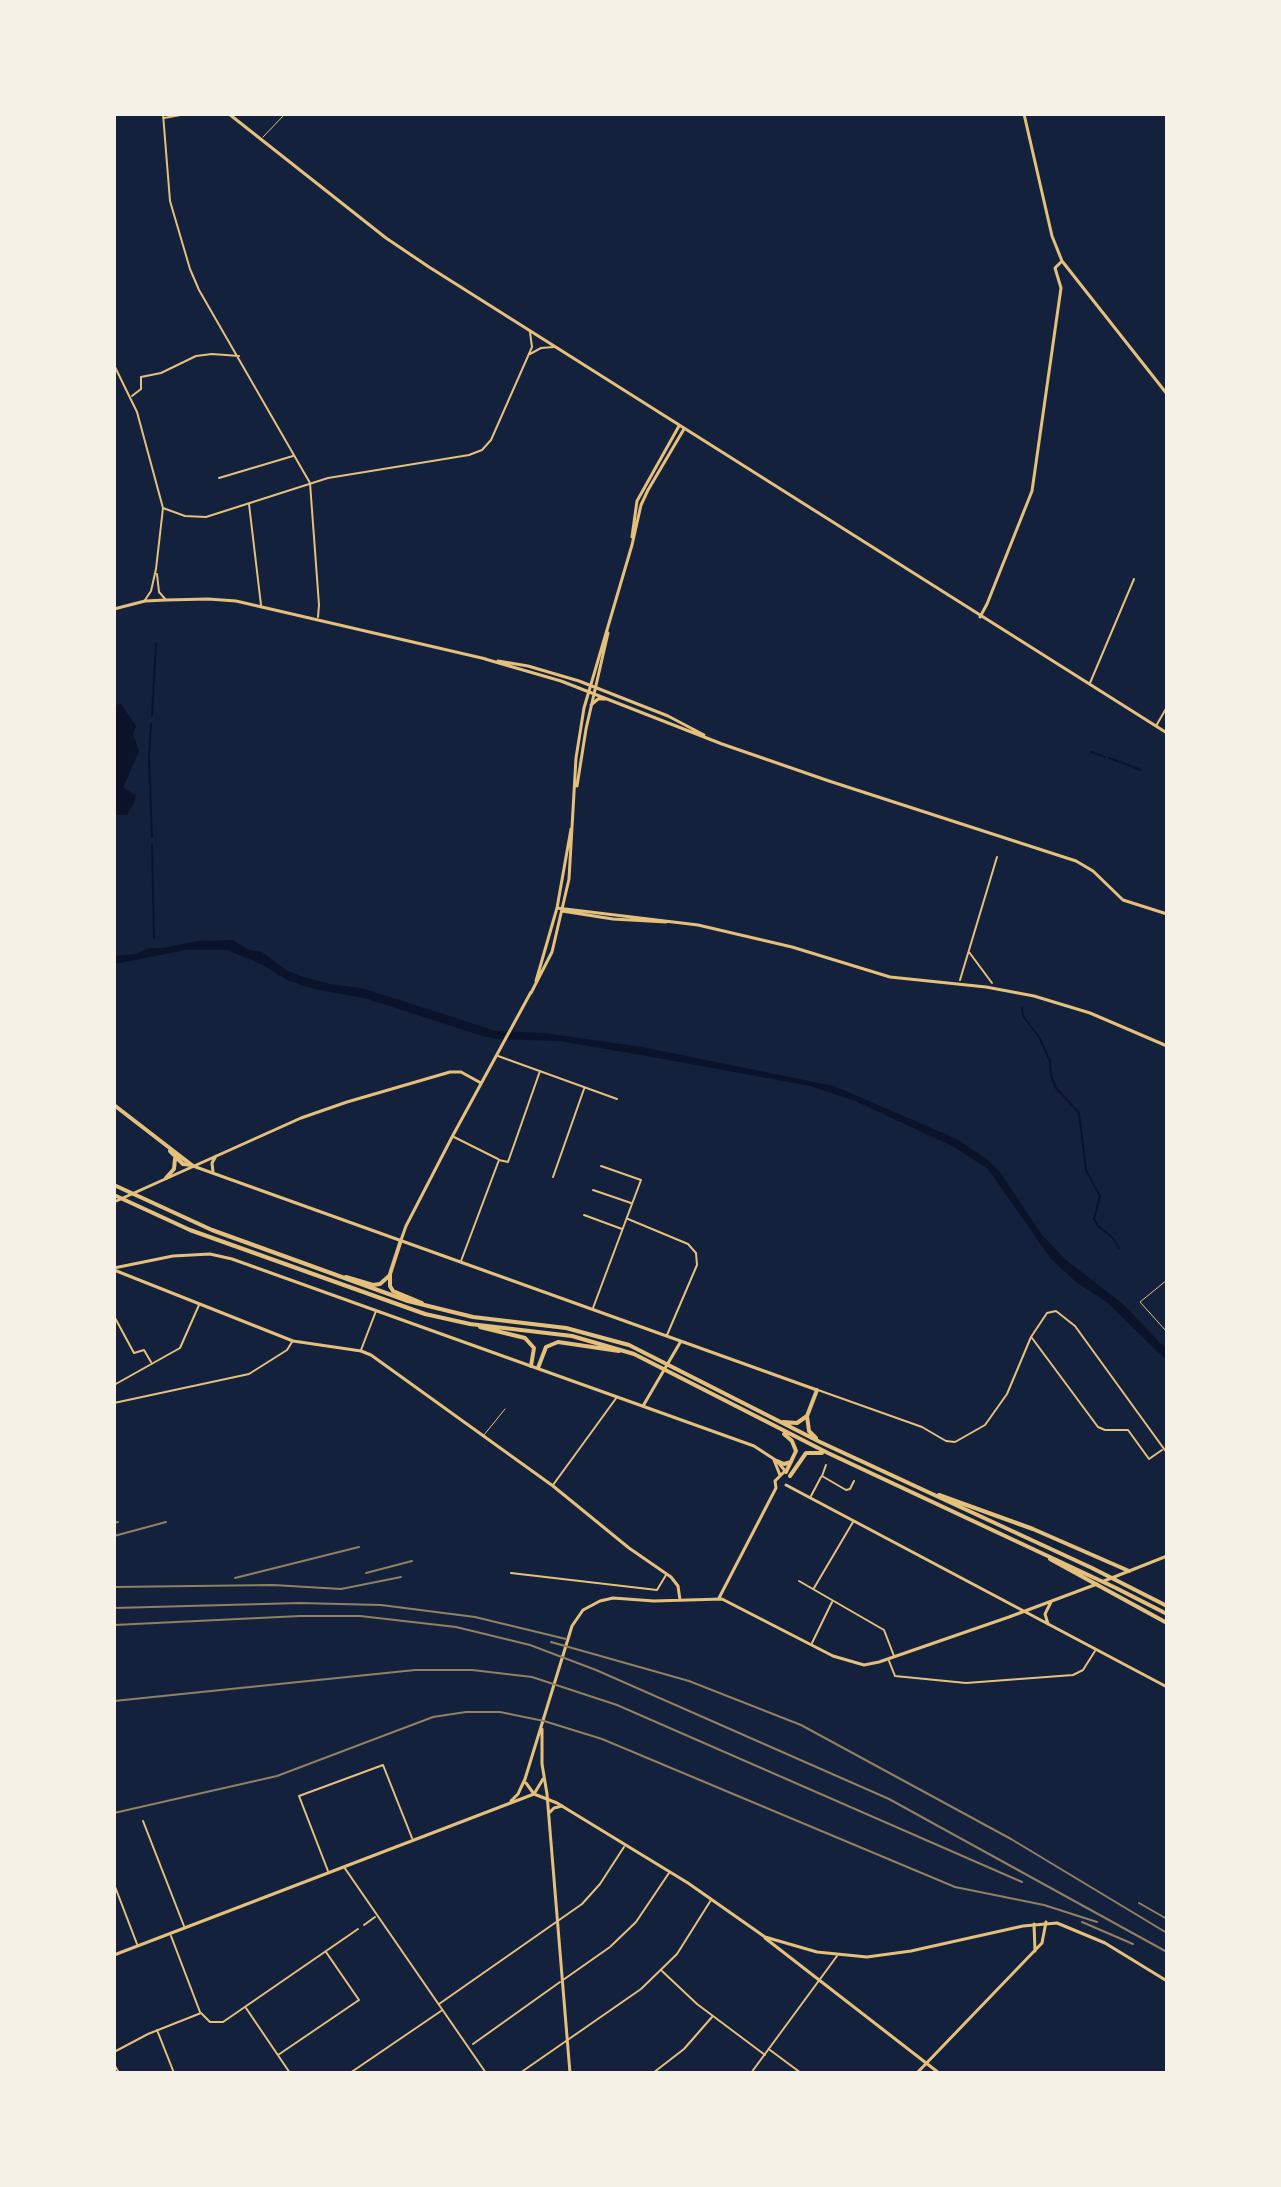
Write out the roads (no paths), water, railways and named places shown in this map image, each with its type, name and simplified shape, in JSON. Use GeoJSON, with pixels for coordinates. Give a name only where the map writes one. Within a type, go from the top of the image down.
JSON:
{"type":"FeatureCollection","features":[{"type":"Feature","properties":{"kind":"main road"},"geometry":{"type":"LineString","coordinates":[[114,1105],[193,1166]]}},
{"type":"Feature","properties":{"kind":"main road"},"geometry":{"type":"LineString","coordinates":[[169,1149],[183,1164],[193,1166]]}},
{"type":"Feature","properties":{"kind":"main road"},"geometry":{"type":"LineString","coordinates":[[166,1178],[174,1169],[174,1157]]}},
{"type":"Feature","properties":{"kind":"main road"},"geometry":{"type":"LineString","coordinates":[[117,1187],[212,1230],[429,1307],[473,1317],[566,1328],[612,1339],[660,1358],[820,1442],[1167,1606]]}},
{"type":"Feature","properties":{"kind":"main road"},"geometry":{"type":"LineString","coordinates":[[114,1195],[208,1236],[393,1303],[440,1318],[525,1338],[534,1348],[531,1366]]}},
{"type":"Feature","properties":{"kind":"main road"},"geometry":{"type":"LineString","coordinates":[[334,1275],[380,1284],[390,1274],[401,1240]]}},
{"type":"Feature","properties":{"kind":"main road"},"geometry":{"type":"LineString","coordinates":[[390,1274],[393,1291],[429,1307]]}},
{"type":"Feature","properties":{"kind":"main road"},"geometry":{"type":"LineString","coordinates":[[470,1324],[572,1336],[629,1352],[828,1453],[1167,1614]]}},
{"type":"Feature","properties":{"kind":"main road"},"geometry":{"type":"LineString","coordinates":[[538,1368],[546,1347],[558,1342],[629,1352]]}},
{"type":"Feature","properties":{"kind":"main road"},"geometry":{"type":"LineString","coordinates":[[817,1390],[807,1416],[809,1431],[820,1442]]}},
{"type":"Feature","properties":{"kind":"main road"},"geometry":{"type":"LineString","coordinates":[[777,1420],[797,1423],[807,1416]]}},
{"type":"Feature","properties":{"kind":"main road"},"geometry":{"type":"LineString","coordinates":[[779,1429],[795,1446],[793,1461],[785,1474]]}},
{"type":"Feature","properties":{"kind":"main road"},"geometry":{"type":"LineString","coordinates":[[785,1474],[806,1453],[828,1453]]}},
{"type":"Feature","properties":{"kind":"main road"},"geometry":{"type":"LineString","coordinates":[[775,1459],[784,1464],[793,1461]]}},
{"type":"Feature","properties":{"kind":"main road"},"geometry":{"type":"LineString","coordinates":[[925,1491],[994,1514],[1129,1571]]}},
{"type":"Feature","properties":{"kind":"main road"},"geometry":{"type":"LineString","coordinates":[[1031,1548],[1167,1623]]}},
{"type":"Feature","properties":{"kind":"main road"},"geometry":{"type":"LineString","coordinates":[[1108,1564],[1116,1576]]}},
{"type":"Feature","properties":{"kind":"street"},"geometry":{"type":"LineString","coordinates":[[186,114],[163,116],[167,177],[181,245],[199,290],[310,483],[319,605],[317,619]]}},
{"type":"Feature","properties":{"kind":"street"},"geometry":{"type":"LineString","coordinates":[[229,114],[393,243],[1167,733]]}},
{"type":"Feature","properties":{"kind":"street"},"geometry":{"type":"LineString","coordinates":[[1024,114],[1052,236],[1062,261],[1167,394]]}},
{"type":"Feature","properties":{"kind":"street"},"geometry":{"type":"LineString","coordinates":[[980,617],[1032,491],[1061,288],[1055,268],[1062,261]]}},
{"type":"Feature","properties":{"kind":"street"},"geometry":{"type":"LineString","coordinates":[[163,508],[185,516],[206,517],[328,478],[469,455],[482,450],[491,440],[529,355],[533,340],[529,331]]}},
{"type":"Feature","properties":{"kind":"street"},"geometry":{"type":"LineString","coordinates":[[529,355],[541,348],[554,347]]}},
{"type":"Feature","properties":{"kind":"street"},"geometry":{"type":"LineString","coordinates":[[131,396],[140,392],[141,377],[161,373],[196,356],[239,356]]}},
{"type":"Feature","properties":{"kind":"street"},"geometry":{"type":"LineString","coordinates":[[114,365],[131,396],[163,508],[156,569],[151,591],[145,601]]}},
{"type":"Feature","properties":{"kind":"street"},"geometry":{"type":"LineString","coordinates":[[631,549],[637,501],[679,426]]}},
{"type":"Feature","properties":{"kind":"street"},"geometry":{"type":"LineString","coordinates":[[575,795],[577,743],[648,490],[684,429]]}},
{"type":"Feature","properties":{"kind":"street"},"geometry":{"type":"LineString","coordinates":[[219,478],[295,456]]}},
{"type":"Feature","properties":{"kind":"street"},"geometry":{"type":"LineString","coordinates":[[249,503],[261,606]]}},
{"type":"Feature","properties":{"kind":"street"},"geometry":{"type":"LineString","coordinates":[[156,569],[159,592],[156,600]]}},
{"type":"Feature","properties":{"kind":"street"},"geometry":{"type":"LineString","coordinates":[[1089,684],[1134,579]]}},
{"type":"Feature","properties":{"kind":"street"},"geometry":{"type":"LineString","coordinates":[[151,591],[156,600]]}},
{"type":"Feature","properties":{"kind":"street"},"geometry":{"type":"LineString","coordinates":[[159,592],[166,600]]}},
{"type":"Feature","properties":{"kind":"street"},"geometry":{"type":"LineString","coordinates":[[114,609],[156,600],[208,599],[261,606],[485,659],[561,681],[722,744],[1076,861],[1093,871],[1123,900],[1167,914]]}},
{"type":"Feature","properties":{"kind":"street"},"geometry":{"type":"LineString","coordinates":[[609,626],[600,676],[601,686],[611,694]]}},
{"type":"Feature","properties":{"kind":"street"},"geometry":{"type":"LineString","coordinates":[[485,659],[528,666],[594,687],[668,716],[722,744]]}},
{"type":"Feature","properties":{"kind":"street"},"geometry":{"type":"LineString","coordinates":[[594,687],[600,676]]}},
{"type":"Feature","properties":{"kind":"street"},"geometry":{"type":"LineString","coordinates":[[401,1240],[452,1137],[547,965],[559,922],[592,693]]}},
{"type":"Feature","properties":{"kind":"street"},"geometry":{"type":"LineString","coordinates":[[591,705],[598,699],[608,700]]}},
{"type":"Feature","properties":{"kind":"street"},"geometry":{"type":"LineString","coordinates":[[1156,726],[1167,707]]}},
{"type":"Feature","properties":{"kind":"street"},"geometry":{"type":"LineString","coordinates":[[531,993],[564,899],[571,862],[572,822]]}},
{"type":"Feature","properties":{"kind":"street"},"geometry":{"type":"LineString","coordinates":[[960,980],[997,857]]}},
{"type":"Feature","properties":{"kind":"street"},"geometry":{"type":"LineString","coordinates":[[564,899],[574,909]]}},
{"type":"Feature","properties":{"kind":"street"},"geometry":{"type":"LineString","coordinates":[[560,909],[678,921],[792,947],[890,977],[986,987],[1043,998],[1101,1017],[1167,1046]]}},
{"type":"Feature","properties":{"kind":"street"},"geometry":{"type":"LineString","coordinates":[[560,909],[568,914],[635,921],[678,921]]}},
{"type":"Feature","properties":{"kind":"street"},"geometry":{"type":"LineString","coordinates":[[559,922],[568,914]]}},
{"type":"Feature","properties":{"kind":"street"},"geometry":{"type":"LineString","coordinates":[[968,951],[992,983]]}},
{"type":"Feature","properties":{"kind":"street"},"geometry":{"type":"LineString","coordinates":[[498,1053],[617,1099]]}},
{"type":"Feature","properties":{"kind":"street"},"geometry":{"type":"LineString","coordinates":[[452,1137],[508,1162],[540,1071]]}},
{"type":"Feature","properties":{"kind":"street"},"geometry":{"type":"LineString","coordinates":[[114,1202],[320,1111],[450,1072],[461,1072],[481,1083]]}},
{"type":"Feature","properties":{"kind":"street"},"geometry":{"type":"LineString","coordinates":[[553,1177],[584,1087]]}},
{"type":"Feature","properties":{"kind":"street"},"geometry":{"type":"LineString","coordinates":[[216,1156],[212,1167],[216,1174]]}},
{"type":"Feature","properties":{"kind":"street"},"geometry":{"type":"LineString","coordinates":[[461,1262],[499,1160]]}},
{"type":"Feature","properties":{"kind":"street"},"geometry":{"type":"LineString","coordinates":[[193,1166],[922,1427],[946,1441],[955,1442],[985,1425],[1007,1394],[1031,1337],[1047,1313],[1056,1311],[1067,1318],[1167,1453]]}},
{"type":"Feature","properties":{"kind":"street"},"geometry":{"type":"LineString","coordinates":[[593,1309],[641,1180],[601,1166]]}},
{"type":"Feature","properties":{"kind":"street"},"geometry":{"type":"LineString","coordinates":[[593,1190],[632,1204]]}},
{"type":"Feature","properties":{"kind":"street"},"geometry":{"type":"LineString","coordinates":[[584,1215],[624,1229]]}},
{"type":"Feature","properties":{"kind":"street"},"geometry":{"type":"LineString","coordinates":[[627,1219],[688,1244],[696,1253],[697,1265],[667,1336]]}},
{"type":"Feature","properties":{"kind":"street"},"geometry":{"type":"LineString","coordinates":[[114,1269],[161,1257],[217,1255],[759,1448],[775,1459],[785,1474],[786,1485]]}},
{"type":"Feature","properties":{"kind":"street"},"geometry":{"type":"LineString","coordinates":[[114,1269],[293,1341],[371,1355],[553,1486],[666,1574],[676,1583],[680,1600]]}},
{"type":"Feature","properties":{"kind":"street"},"geometry":{"type":"LineString","coordinates":[[114,1385],[181,1346],[199,1304]]}},
{"type":"Feature","properties":{"kind":"street"},"geometry":{"type":"LineString","coordinates":[[361,1351],[377,1310]]}},
{"type":"Feature","properties":{"kind":"street"},"geometry":{"type":"LineString","coordinates":[[114,1316],[134,1353],[144,1350],[152,1363]]}},
{"type":"Feature","properties":{"kind":"street"},"geometry":{"type":"LineString","coordinates":[[1031,1337],[1095,1424],[1105,1430],[1128,1430],[1149,1459],[1164,1448]]}},
{"type":"Feature","properties":{"kind":"street"},"geometry":{"type":"LineString","coordinates":[[114,1403],[249,1374],[287,1350],[293,1341]]}},
{"type":"Feature","properties":{"kind":"street"},"geometry":{"type":"LineString","coordinates":[[643,1406],[681,1341]]}},
{"type":"Feature","properties":{"kind":"street"},"geometry":{"type":"LineString","coordinates":[[553,1486],[617,1397]]}},
{"type":"Feature","properties":{"kind":"street"},"geometry":{"type":"LineString","coordinates":[[809,1499],[826,1465]]}},
{"type":"Feature","properties":{"kind":"street"},"geometry":{"type":"LineString","coordinates":[[719,1598],[776,1488],[775,1482],[785,1474]]}},
{"type":"Feature","properties":{"kind":"street"},"geometry":{"type":"LineString","coordinates":[[822,1476],[846,1490],[854,1481]]}},
{"type":"Feature","properties":{"kind":"street"},"geometry":{"type":"LineString","coordinates":[[776,1488],[786,1485]]}},
{"type":"Feature","properties":{"kind":"street"},"geometry":{"type":"LineString","coordinates":[[786,1485],[1167,1687]]}},
{"type":"Feature","properties":{"kind":"street"},"geometry":{"type":"LineString","coordinates":[[813,1589],[853,1522]]}},
{"type":"Feature","properties":{"kind":"street"},"geometry":{"type":"LineString","coordinates":[[511,1801],[525,1779],[569,1633],[583,1610],[600,1601],[613,1598],[719,1598],[811,1645],[856,1664],[868,1665],[1025,1612],[1167,1556]]}},
{"type":"Feature","properties":{"kind":"street"},"geometry":{"type":"LineString","coordinates":[[511,1573],[657,1590],[666,1574]]}},
{"type":"Feature","properties":{"kind":"street"},"geometry":{"type":"LineString","coordinates":[[799,1581],[884,1630],[895,1657]]}},
{"type":"Feature","properties":{"kind":"street"},"geometry":{"type":"LineString","coordinates":[[1048,1624],[1046,1610],[1053,1600]]}},
{"type":"Feature","properties":{"kind":"street"},"geometry":{"type":"LineString","coordinates":[[811,1645],[833,1601]]}},
{"type":"Feature","properties":{"kind":"street"},"geometry":{"type":"LineString","coordinates":[[889,1659],[895,1676],[966,1683],[1073,1675],[1083,1670],[1096,1650]]}},
{"type":"Feature","properties":{"kind":"street"},"geometry":{"type":"LineString","coordinates":[[542,1726],[543,1778],[570,2073]]}},
{"type":"Feature","properties":{"kind":"street"},"geometry":{"type":"LineString","coordinates":[[329,1872],[299,1796],[383,1765],[413,1839]]}},
{"type":"Feature","properties":{"kind":"street"},"geometry":{"type":"LineString","coordinates":[[114,1955],[534,1794],[543,1778]]}},
{"type":"Feature","properties":{"kind":"street"},"geometry":{"type":"LineString","coordinates":[[525,1779],[526,1786],[534,1794],[562,1806],[712,1899],[939,2073]]}},
{"type":"Feature","properties":{"kind":"street"},"geometry":{"type":"LineString","coordinates":[[548,1817],[552,1809],[562,1806]]}},
{"type":"Feature","properties":{"kind":"street"},"geometry":{"type":"LineString","coordinates":[[143,1821],[184,1927]]}},
{"type":"Feature","properties":{"kind":"street"},"geometry":{"type":"LineString","coordinates":[[438,2004],[590,1896],[625,1844]]}},
{"type":"Feature","properties":{"kind":"street"},"geometry":{"type":"LineString","coordinates":[[343,1866],[486,2073]]}},
{"type":"Feature","properties":{"kind":"street"},"geometry":{"type":"LineString","coordinates":[[473,2044],[610,1947],[636,1922],[669,1871]]}},
{"type":"Feature","properties":{"kind":"street"},"geometry":{"type":"LineString","coordinates":[[114,1884],[137,1946]]}},
{"type":"Feature","properties":{"kind":"street"},"geometry":{"type":"LineString","coordinates":[[520,2073],[641,1989],[684,1944],[712,1899]]}},
{"type":"Feature","properties":{"kind":"street"},"geometry":{"type":"LineString","coordinates":[[364,1925],[376,1917]]}},
{"type":"Feature","properties":{"kind":"street"},"geometry":{"type":"LineString","coordinates":[[765,1937],[838,1955],[885,1956],[1046,1922],[1079,1930],[1167,1981]]}},
{"type":"Feature","properties":{"kind":"street"},"geometry":{"type":"LineString","coordinates":[[917,2073],[1035,1951],[1043,1939],[1046,1922]]}},
{"type":"Feature","properties":{"kind":"street"},"geometry":{"type":"LineString","coordinates":[[1034,1924],[1035,1951]]}},
{"type":"Feature","properties":{"kind":"street"},"geometry":{"type":"LineString","coordinates":[[169,1933],[201,2013],[207,2020],[218,2023],[358,1929]]}},
{"type":"Feature","properties":{"kind":"street"},"geometry":{"type":"LineString","coordinates":[[278,2055],[359,2000],[326,1951]]}},
{"type":"Feature","properties":{"kind":"street"},"geometry":{"type":"LineString","coordinates":[[751,2073],[838,1955]]}},
{"type":"Feature","properties":{"kind":"street"},"geometry":{"type":"LineString","coordinates":[[1145,1967],[1149,1960]]}},
{"type":"Feature","properties":{"kind":"street"},"geometry":{"type":"LineString","coordinates":[[661,1970],[712,2017],[765,2055]]}},
{"type":"Feature","properties":{"kind":"street"},"geometry":{"type":"LineString","coordinates":[[245,2007],[290,2073]]}},
{"type":"Feature","properties":{"kind":"street"},"geometry":{"type":"LineString","coordinates":[[350,2073],[442,2011]]}},
{"type":"Feature","properties":{"kind":"street"},"geometry":{"type":"LineString","coordinates":[[114,2052],[157,2030],[201,2013]]}},
{"type":"Feature","properties":{"kind":"street"},"geometry":{"type":"LineString","coordinates":[[653,2073],[684,2049],[712,2017]]}},
{"type":"Feature","properties":{"kind":"street"},"geometry":{"type":"LineString","coordinates":[[157,2030],[174,2073]]}},
{"type":"Feature","properties":{"kind":"street"},"geometry":{"type":"LineString","coordinates":[[769,2049],[801,2073]]}},
{"type":"Feature","properties":{"kind":"street"},"geometry":{"type":"LineString","coordinates":[[114,2064],[119,2073]]}},
{"type":"Feature","properties":{"kind":"lane"},"geometry":{"type":"LineString","coordinates":[[261,139],[285,114]]}},
{"type":"Feature","properties":{"kind":"lane"},"geometry":{"type":"LineString","coordinates":[[1167,1280],[1140,1302],[1167,1332]]}},
{"type":"Feature","properties":{"kind":"lane"},"geometry":{"type":"LineString","coordinates":[[484,1436],[505,1409]]}},
{"type":"Feature","properties":{"kind":"water"},"geometry":{"type":"Polygon","coordinates":[[[121,704],[136,726],[133,734],[139,751],[123,788],[136,795],[134,803],[127,815],[114,815],[114,705],[121,704]]]}},
{"type":"Feature","properties":{"kind":"water"},"geometry":{"type":"Polygon","coordinates":[[[233,940],[249,950],[262,952],[286,970],[300,976],[362,988],[496,1031],[544,1033],[642,1047],[834,1086],[957,1139],[1000,1172],[1042,1235],[1064,1258],[1125,1306],[1167,1350],[1167,1361],[1108,1303],[1076,1282],[1051,1259],[988,1169],[954,1147],[855,1101],[810,1086],[652,1057],[559,1041],[482,1036],[368,999],[314,989],[287,980],[263,965],[227,950],[186,950],[114,964],[114,956],[135,954],[150,948],[233,940]]]}},
{"type":"Feature","properties":{"kind":"waterway"},"geometry":{"type":"LineString","coordinates":[[152,716],[156,644]]}},
{"type":"Feature","properties":{"kind":"waterway"},"geometry":{"type":"LineString","coordinates":[[151,724],[152,837]]}},
{"type":"Feature","properties":{"kind":"waterway"},"geometry":{"type":"LineString","coordinates":[[1091,752],[1105,757]]}},
{"type":"Feature","properties":{"kind":"waterway"},"geometry":{"type":"LineString","coordinates":[[1109,758],[1131,766]]}},
{"type":"Feature","properties":{"kind":"waterway"},"geometry":{"type":"LineString","coordinates":[[1133,767],[1141,770]]}},
{"type":"Feature","properties":{"kind":"waterway"},"geometry":{"type":"LineString","coordinates":[[152,844],[154,938]]}},
{"type":"Feature","properties":{"kind":"waterway"},"geometry":{"type":"LineString","coordinates":[[1022,1008],[1023,1016],[1039,1037],[1050,1061],[1056,1088],[1079,1113],[1086,1170],[1100,1196],[1094,1219],[1119,1248]]}},
{"type":"Feature","properties":{"kind":"railway"},"geometry":{"type":"LineString","coordinates":[[114,1523],[118,1522]]}},
{"type":"Feature","properties":{"kind":"railway"},"geometry":{"type":"LineString","coordinates":[[114,1536],[166,1522]]}},
{"type":"Feature","properties":{"kind":"railway"},"geometry":{"type":"LineString","coordinates":[[235,1578],[359,1547]]}},
{"type":"Feature","properties":{"kind":"railway"},"geometry":{"type":"LineString","coordinates":[[366,1573],[412,1561]]}},
{"type":"Feature","properties":{"kind":"railway"},"geometry":{"type":"LineString","coordinates":[[114,1587],[273,1585],[341,1589],[401,1577]]}},
{"type":"Feature","properties":{"kind":"railway"},"geometry":{"type":"LineString","coordinates":[[114,1608],[300,1603],[381,1605],[475,1617],[566,1639]]}},
{"type":"Feature","properties":{"kind":"railway"},"geometry":{"type":"LineString","coordinates":[[114,1625],[360,1616],[456,1627],[530,1645],[596,1670],[889,1799],[1167,1952]]}},
{"type":"Feature","properties":{"kind":"railway"},"geometry":{"type":"LineString","coordinates":[[551,1642],[689,1681],[801,1725],[1011,1839],[1167,1933]]}},
{"type":"Feature","properties":{"kind":"railway"},"geometry":{"type":"LineString","coordinates":[[114,1701],[415,1670],[472,1670],[532,1677],[617,1705],[1022,1882]]}},
{"type":"Feature","properties":{"kind":"railway"},"geometry":{"type":"LineString","coordinates":[[114,1813],[277,1776],[433,1717],[466,1712],[500,1712],[544,1721],[602,1739],[955,1887],[1044,1905],[1097,1922]]}},
{"type":"Feature","properties":{"kind":"railway"},"geometry":{"type":"LineString","coordinates":[[1139,1903],[1167,1919]]}},
{"type":"Feature","properties":{"kind":"railway"},"geometry":{"type":"LineString","coordinates":[[1082,1922],[1133,1944]]}}]}
